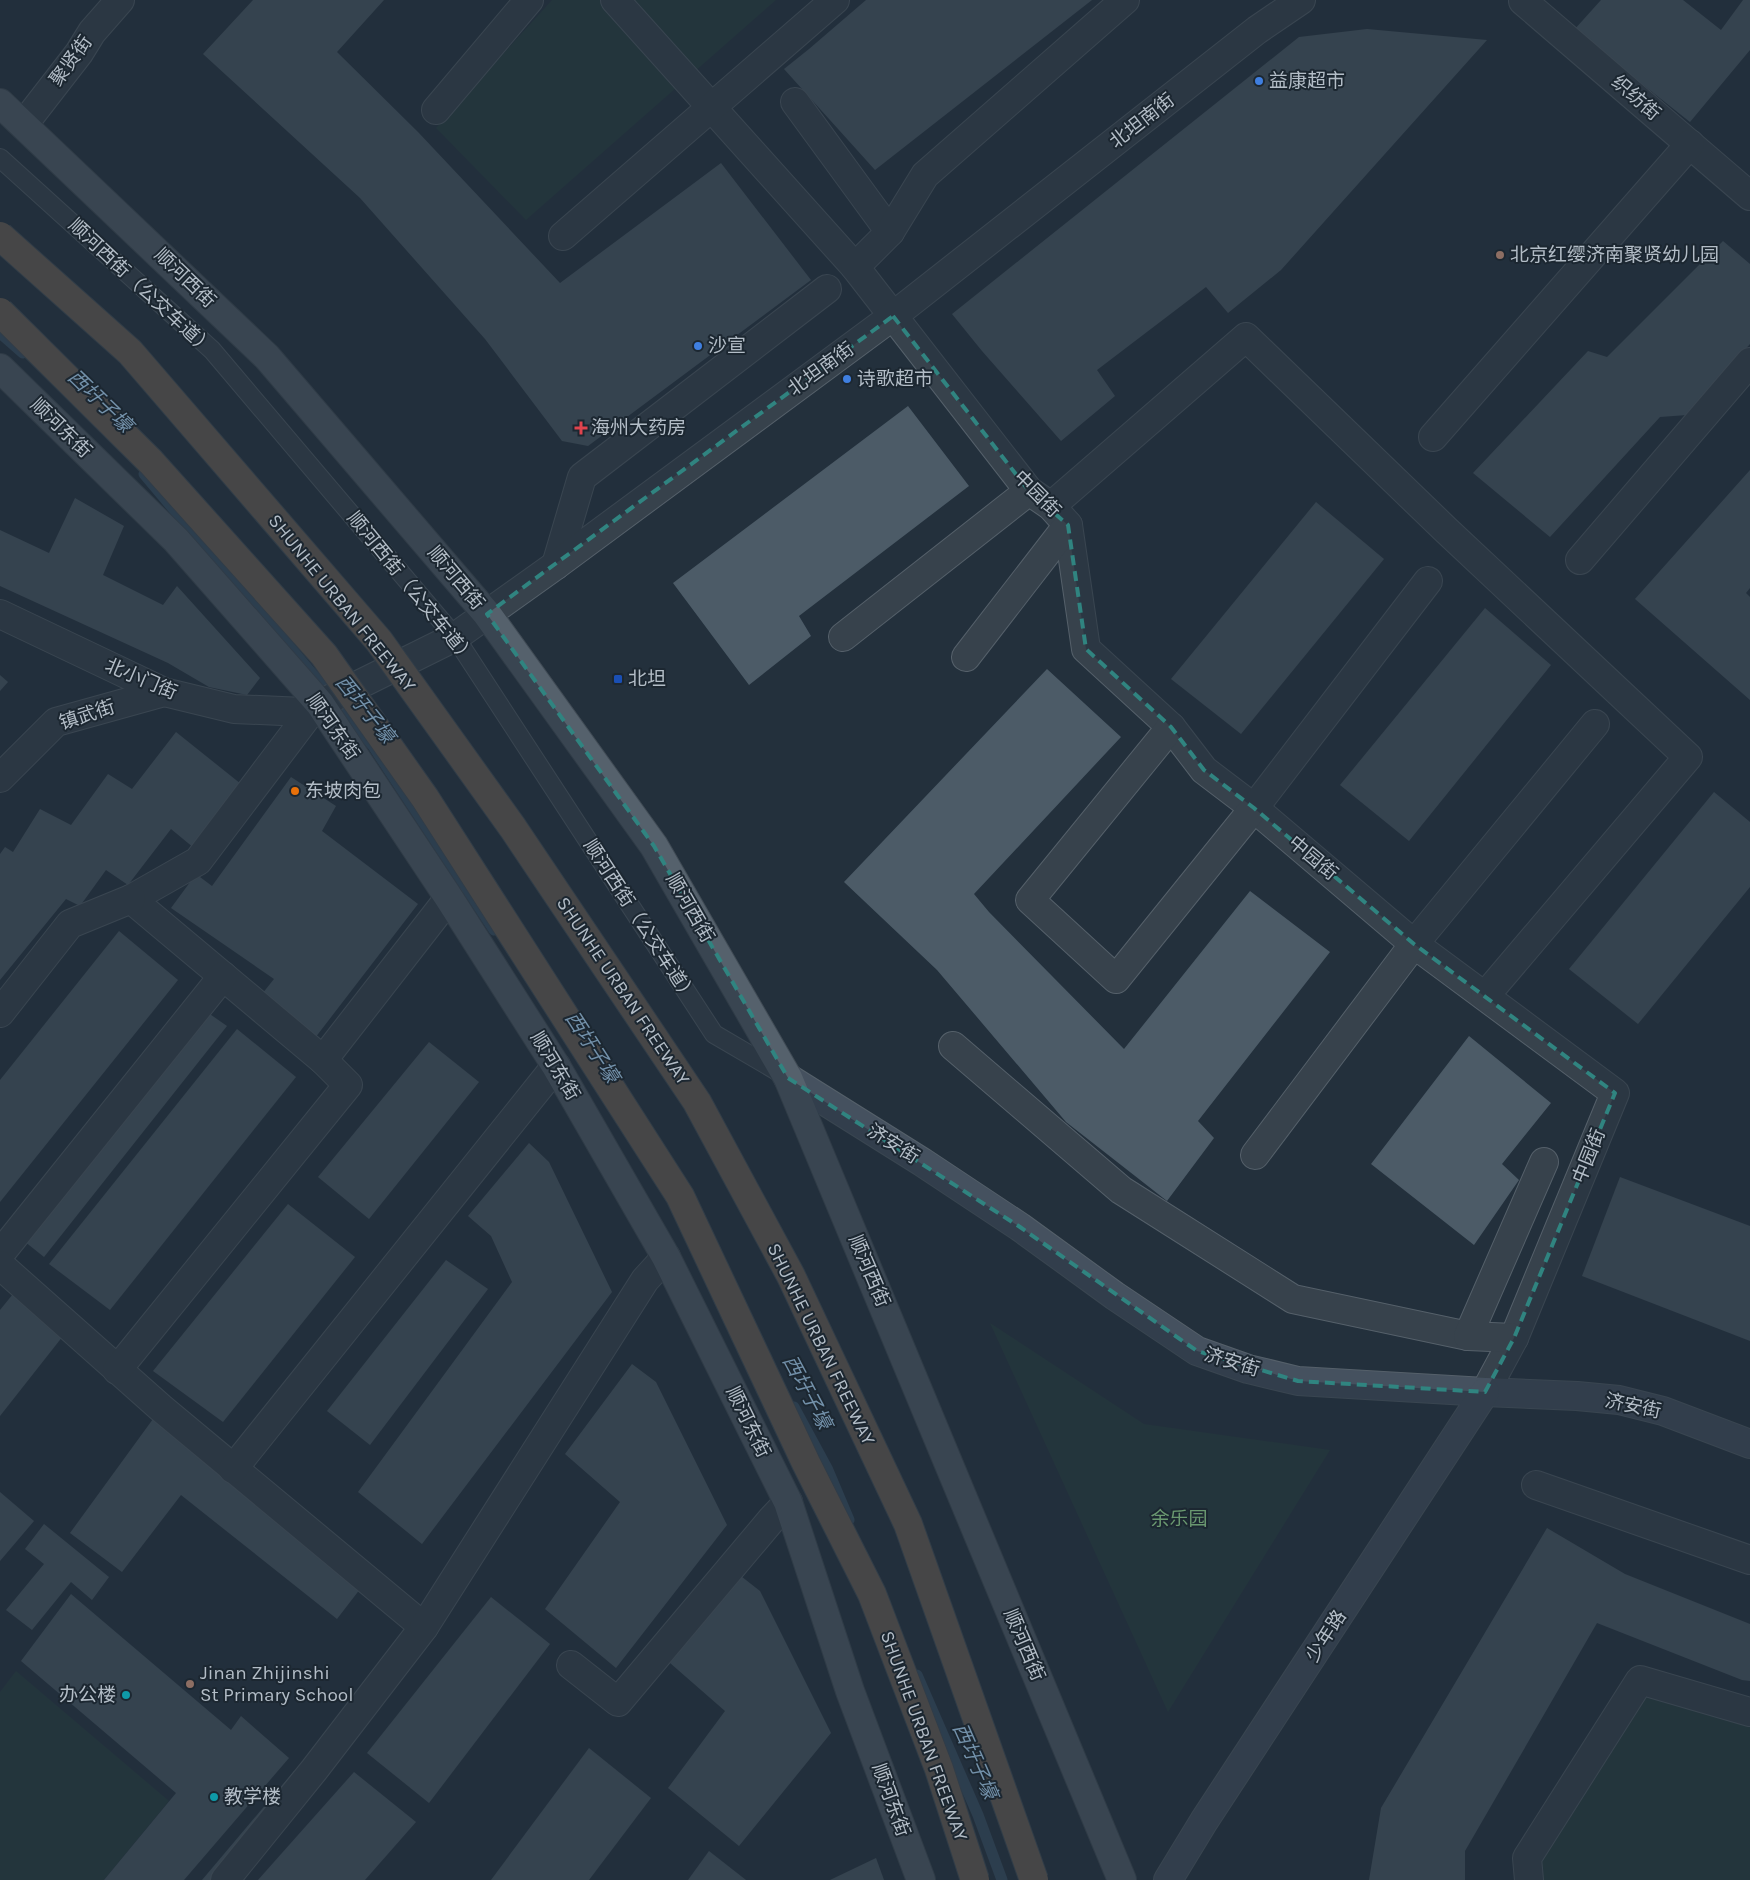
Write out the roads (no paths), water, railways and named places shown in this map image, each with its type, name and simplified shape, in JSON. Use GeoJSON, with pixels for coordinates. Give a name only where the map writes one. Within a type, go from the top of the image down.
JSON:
{"type":"FeatureCollection","features":[{"type":"Feature","properties":{"kind":"highway","name":"SHUNHE URBAN FREEWAY"},"geometry":{"type":"LineString","coordinates":[[0,236],[130,352],[379,642],[513,828],[697,1102],[790,1276],[908,1524],[1034,1880]]}},
{"type":"Feature","properties":{"kind":"highway","name":"SHUNHE URBAN FREEWAY"},"geometry":{"type":"LineString","coordinates":[[0,312],[151,462],[324,655],[425,798],[680,1196],[806,1463],[872,1594],[939,1769],[976,1880]]}},
{"type":"Feature","properties":{"kind":"main road","name":"顺河西街"},"geometry":{"type":"LineString","coordinates":[[0,103],[267,357],[487,614],[654,846],[788,1078],[1122,1880]]}},
{"type":"Feature","properties":{"kind":"main road","name":"顺河东街"},"geometry":{"type":"LineString","coordinates":[[0,368],[176,540],[320,704],[449,898],[556,1066],[666,1257],[788,1502],[850,1691],[921,1880]]}},
{"type":"Feature","properties":{"kind":"main road","name":"济安街"},"geometry":{"type":"LineString","coordinates":[[788,1078],[922,1162],[1020,1227],[1115,1296],[1196,1351],[1248,1369],[1298,1381],[1577,1396],[1619,1400],[1663,1411],[1750,1444]]}},
{"type":"Feature","properties":{"kind":"main road","name":"少年路"},"geometry":{"type":"LineString","coordinates":[[1168,1880],[1204,1821],[1485,1392]]}},
{"type":"Feature","properties":{"kind":"street","name":"聚贤街"},"geometry":{"type":"LineString","coordinates":[[24,124],[80,53],[92,32],[120,0]]}},
{"type":"Feature","properties":{"kind":"street"},"geometry":{"type":"LineString","coordinates":[[436,110],[529,0]]}},
{"type":"Feature","properties":{"kind":"street","name":"中园街"},"geometry":{"type":"LineString","coordinates":[[614,0],[855,267],[1029,491],[1059,516],[1086,650],[1171,727],[1204,770],[1254,808],[1414,944],[1615,1093],[1514,1338],[1485,1392]]}},
{"type":"Feature","properties":{"kind":"street"},"geometry":{"type":"LineString","coordinates":[[563,236],[835,0]]}},
{"type":"Feature","properties":{"kind":"street"},"geometry":{"type":"LineString","coordinates":[[855,267],[890,232],[925,176],[1125,0]]}},
{"type":"Feature","properties":{"kind":"street","name":"北坦南街"},"geometry":{"type":"LineString","coordinates":[[320,704],[455,636],[556,565],[893,316],[1257,30],[1301,0]]}},
{"type":"Feature","properties":{"kind":"street","name":"织纺街"},"geometry":{"type":"LineString","coordinates":[[1519,0],[1750,196]]}},
{"type":"Feature","properties":{"kind":"street"},"geometry":{"type":"LineString","coordinates":[[795,102],[890,232]]}},
{"type":"Feature","properties":{"kind":"street"},"geometry":{"type":"LineString","coordinates":[[1433,437],[1690,144]]}},
{"type":"Feature","properties":{"kind":"street"},"geometry":{"type":"LineString","coordinates":[[556,565],[582,477],[827,289]]}},
{"type":"Feature","properties":{"kind":"street"},"geometry":{"type":"LineString","coordinates":[[966,657],[1059,516],[1246,337],[1446,530],[1688,757],[1485,996]]}},
{"type":"Feature","properties":{"kind":"street"},"geometry":{"type":"LineString","coordinates":[[1580,560],[1750,362]]}},
{"type":"Feature","properties":{"kind":"street"},"geometry":{"type":"LineString","coordinates":[[844,637],[1029,491]]}},
{"type":"Feature","properties":{"kind":"street"},"geometry":{"type":"LineString","coordinates":[[1171,727],[1030,900],[1116,979],[1254,808],[1428,581]]}},
{"type":"Feature","properties":{"kind":"street","name":"北小门街"},"geometry":{"type":"LineString","coordinates":[[0,614],[164,692],[234,709],[304,712],[320,704]]}},
{"type":"Feature","properties":{"kind":"street","name":"镇武街"},"geometry":{"type":"LineString","coordinates":[[0,778],[56,722],[164,692]]}},
{"type":"Feature","properties":{"kind":"street"},"geometry":{"type":"LineString","coordinates":[[0,1013],[70,924],[132,898],[198,862],[306,718],[320,704]]}},
{"type":"Feature","properties":{"kind":"street"},"geometry":{"type":"LineString","coordinates":[[1255,1155],[1414,944],[1595,724]]}},
{"type":"Feature","properties":{"kind":"street"},"geometry":{"type":"LineString","coordinates":[[117,1370],[348,1085],[323,1060],[132,898]]}},
{"type":"Feature","properties":{"kind":"street"},"geometry":{"type":"LineString","coordinates":[[323,1060],[449,898]]}},
{"type":"Feature","properties":{"kind":"street"},"geometry":{"type":"LineString","coordinates":[[0,1254],[223,976]]}},
{"type":"Feature","properties":{"kind":"street"},"geometry":{"type":"LineString","coordinates":[[953,1046],[1121,1190],[1293,1299],[1468,1336],[1514,1338]]}},
{"type":"Feature","properties":{"kind":"street"},"geometry":{"type":"LineString","coordinates":[[233,1469],[556,1066]]}},
{"type":"Feature","properties":{"kind":"street"},"geometry":{"type":"LineString","coordinates":[[1468,1336],[1544,1162]]}},
{"type":"Feature","properties":{"kind":"street"},"geometry":{"type":"LineString","coordinates":[[225,1880],[314,1770],[424,1627],[645,1280],[666,1257]]}},
{"type":"Feature","properties":{"kind":"street"},"geometry":{"type":"LineString","coordinates":[[0,1266],[117,1370],[233,1469],[424,1627]]}},
{"type":"Feature","properties":{"kind":"street"},"geometry":{"type":"LineString","coordinates":[[1536,1485],[1750,1560]]}},
{"type":"Feature","properties":{"kind":"street"},"geometry":{"type":"LineString","coordinates":[[571,1665],[618,1702],[788,1502]]}},
{"type":"Feature","properties":{"kind":"street"},"geometry":{"type":"LineString","coordinates":[[1529,1880],[1527,1858],[1640,1680],[1750,1712]]}},
{"type":"Feature","properties":{"kind":"lane","name":"顺河西街（公交车道）"},"geometry":{"type":"LineString","coordinates":[[0,158],[212,350],[455,636],[714,1034],[788,1078]]}},
{"type":"Feature","properties":{"kind":"waterway","name":"西圩子壕"},"geometry":{"type":"LineString","coordinates":[[0,333],[23,353]]}},
{"type":"Feature","properties":{"kind":"waterway","name":"西圩子壕"},"geometry":{"type":"LineString","coordinates":[[144,474],[373,746],[494,930]]}},
{"type":"Feature","properties":{"kind":"waterway","name":"西圩子壕"},"geometry":{"type":"LineString","coordinates":[[794,1407],[827,1468],[849,1520]]}},
{"type":"Feature","properties":{"kind":"waterway","name":"西圩子壕"},"geometry":{"type":"LineString","coordinates":[[917,1675],[978,1815],[1002,1880]]}},
{"type":"Feature","properties":{"kind":"place","name":"益康超市"},"geometry":{"type":"Point","coordinates":[1259,81]}},
{"type":"Feature","properties":{"kind":"place","name":"北京红缨济南聚贤幼儿园"},"geometry":{"type":"Point","coordinates":[1500,255]}},
{"type":"Feature","properties":{"kind":"place","name":"沙宣"},"geometry":{"type":"Point","coordinates":[698,346]}},
{"type":"Feature","properties":{"kind":"place","name":"诗歌超市"},"geometry":{"type":"Point","coordinates":[847,379]}},
{"type":"Feature","properties":{"kind":"place","name":"海州大药房"},"geometry":{"type":"Point","coordinates":[581,428]}},
{"type":"Feature","properties":{"kind":"place","name":"北坦"},"geometry":{"type":"Point","coordinates":[618,679]}},
{"type":"Feature","properties":{"kind":"place","name":"东坡肉包"},"geometry":{"type":"Point","coordinates":[295,791]}},
{"type":"Feature","properties":{"kind":"place","name":"Jinan Zhijinshi St Primary School"},"geometry":{"type":"Point","coordinates":[190,1684]}},
{"type":"Feature","properties":{"kind":"place","name":"办公楼"},"geometry":{"type":"Point","coordinates":[126,1695]}},
{"type":"Feature","properties":{"kind":"place","name":"教学楼"},"geometry":{"type":"Point","coordinates":[214,1797]}},
{"type":"Feature","properties":{"kind":"park label","name":"余乐园"},"geometry":{"type":"Point","coordinates":[1179,1519]}}]}
